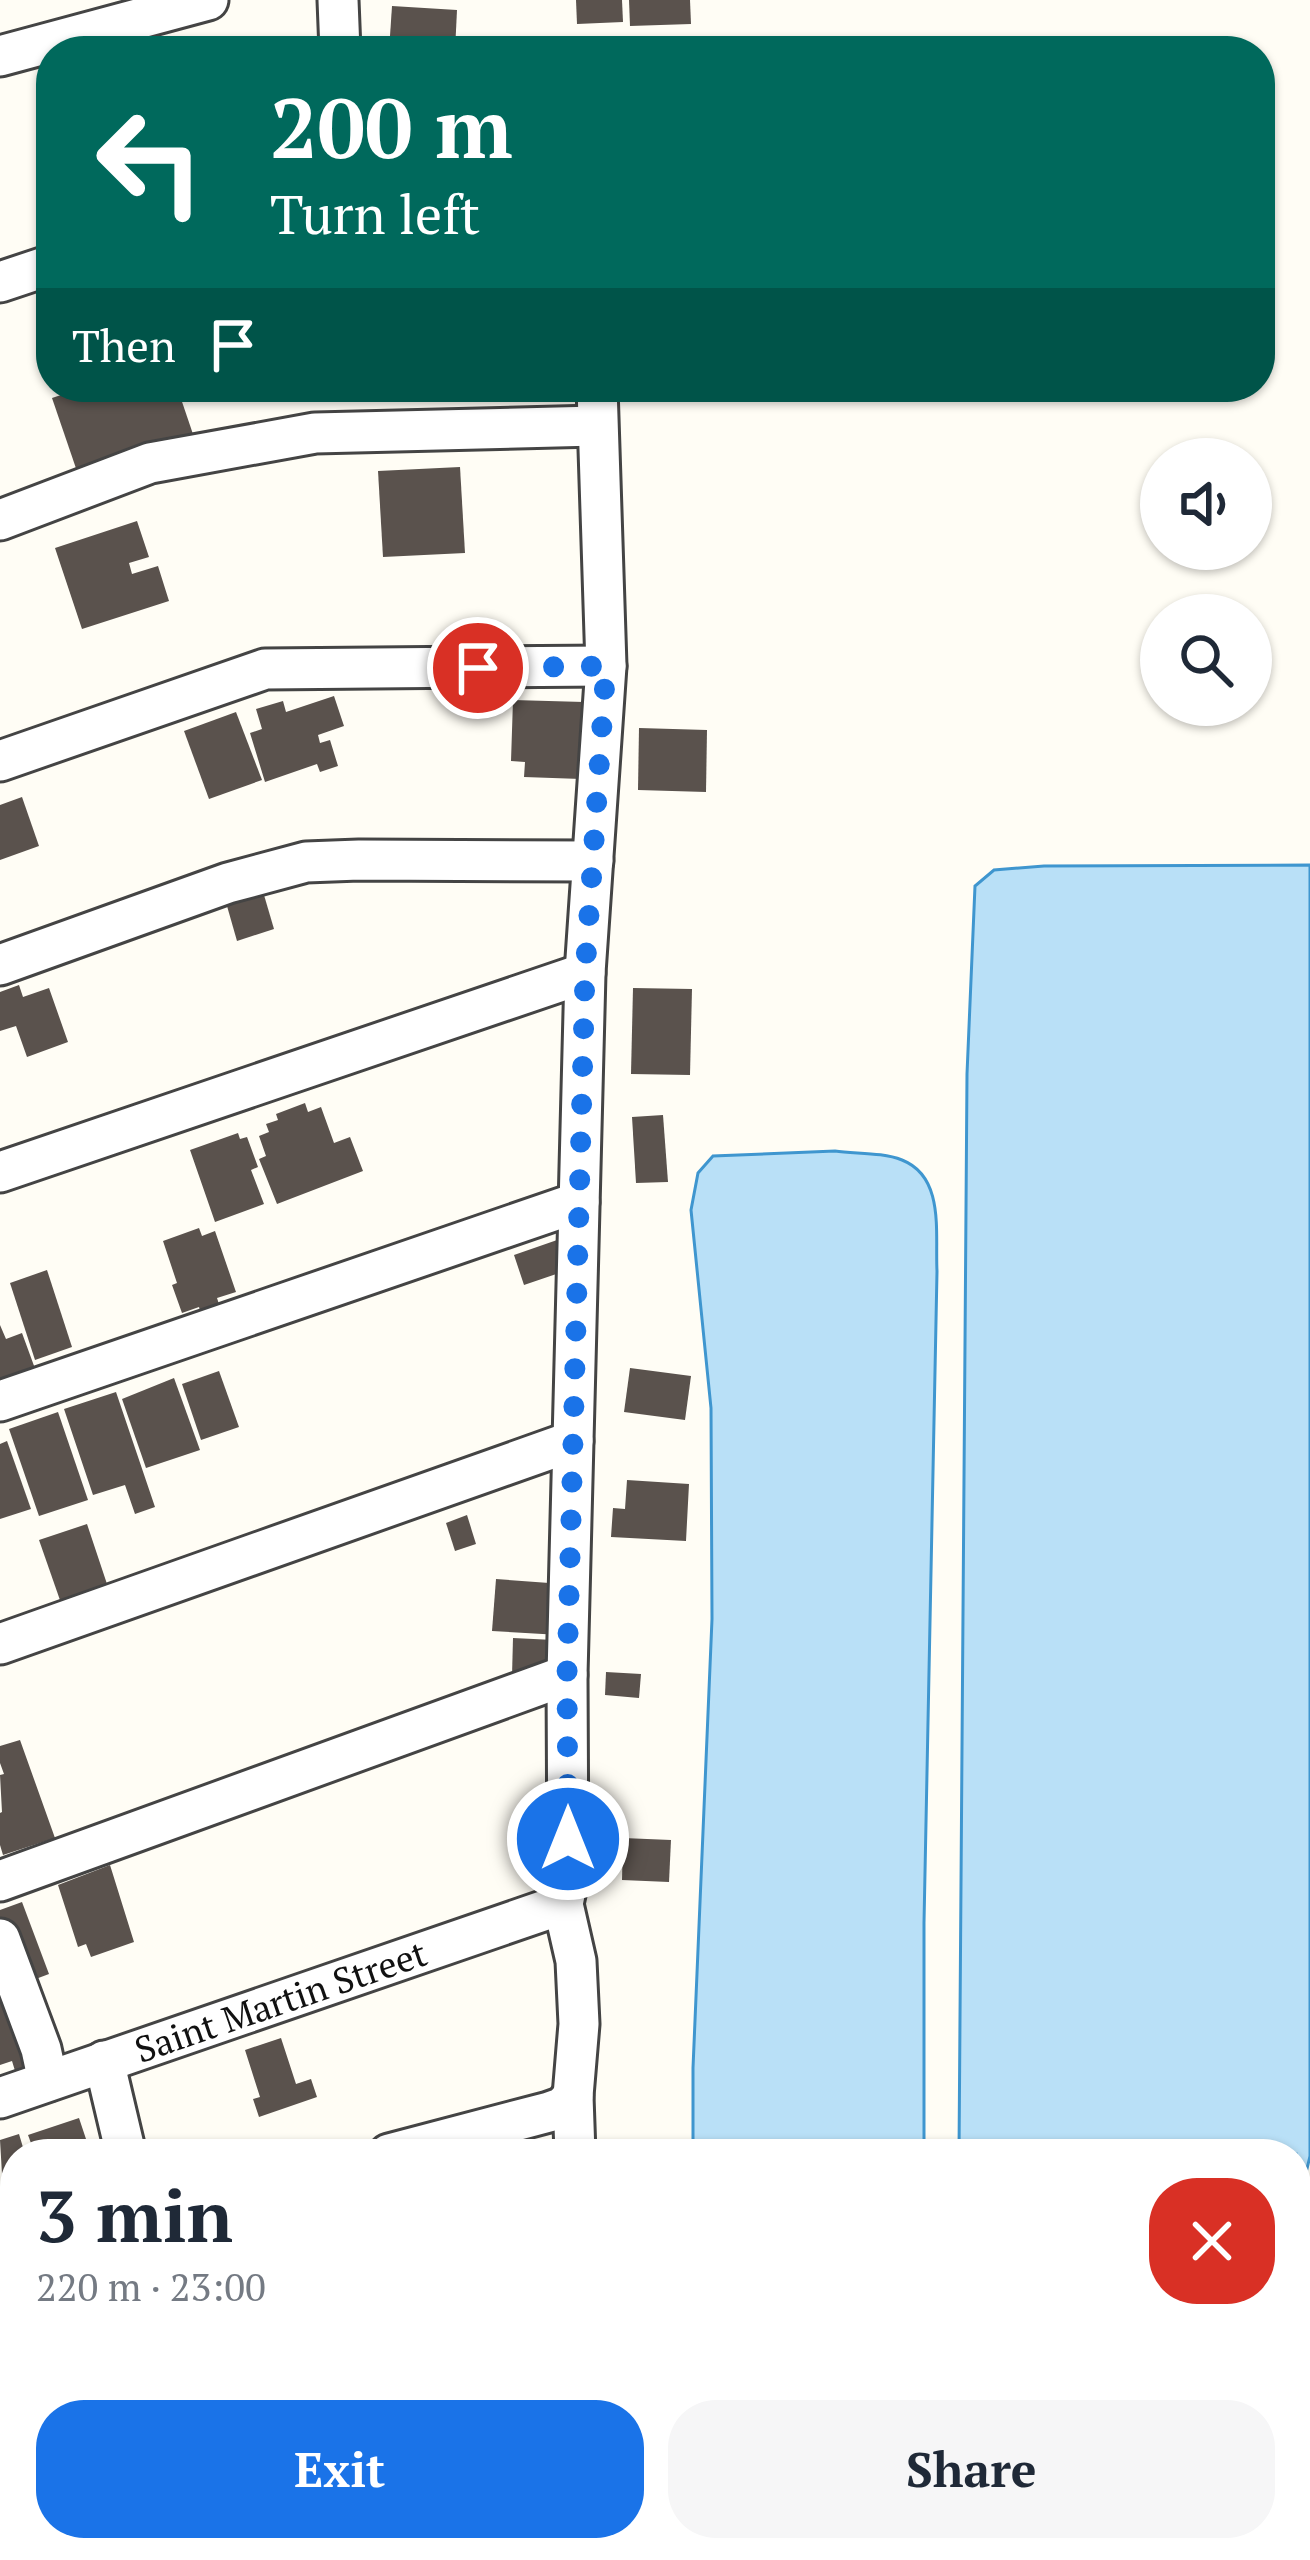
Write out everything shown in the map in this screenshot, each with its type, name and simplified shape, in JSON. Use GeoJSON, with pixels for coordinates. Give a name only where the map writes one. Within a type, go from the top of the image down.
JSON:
{"type":"FeatureCollection","features":[{"type":"Feature","properties":{"kind":"street"},"geometry":{"type":"LineString","coordinates":[[74,36],[208,0]]}},
{"type":"Feature","properties":{"kind":"street"},"geometry":{"type":"LineString","coordinates":[[338,0],[339,36]]}},
{"type":"Feature","properties":{"kind":"street"},"geometry":{"type":"LineString","coordinates":[[0,56],[36,46]]}},
{"type":"Feature","properties":{"kind":"street"},"geometry":{"type":"LineString","coordinates":[[0,281],[36,270]]}},
{"type":"Feature","properties":{"kind":"street"},"geometry":{"type":"LineString","coordinates":[[0,520],[150,463],[315,433],[597,406],[606,666],[585,973],[567,1675],[568,1880],[563,1904],[576,1961],[579,2024],[574,2139]]}},
{"type":"Feature","properties":{"kind":"street"},"geometry":{"type":"LineString","coordinates":[[0,761],[266,669],[606,666]]}},
{"type":"Feature","properties":{"kind":"street"},"geometry":{"type":"LineString","coordinates":[[0,965],[228,883],[306,862],[592,861]]}},
{"type":"Feature","properties":{"kind":"street"},"geometry":{"type":"LineString","coordinates":[[0,1172],[585,973]]}},
{"type":"Feature","properties":{"kind":"street"},"geometry":{"type":"LineString","coordinates":[[0,1401],[579,1202]]}},
{"type":"Feature","properties":{"kind":"street"},"geometry":{"type":"LineString","coordinates":[[0,1644],[573,1441]]}},
{"type":"Feature","properties":{"kind":"street"},"geometry":{"type":"LineString","coordinates":[[0,1881],[567,1675]]}},
{"type":"Feature","properties":{"kind":"street","name":"Saint Martin Street"},"geometry":{"type":"LineString","coordinates":[[0,2098],[563,1904]]}},
{"type":"Feature","properties":{"kind":"street"},"geometry":{"type":"LineString","coordinates":[[0,1939],[41,2049],[48,2081]]}},
{"type":"Feature","properties":{"kind":"street"},"geometry":{"type":"LineString","coordinates":[[104,2061],[122,2139]]}},
{"type":"Feature","properties":{"kind":"street"},"geometry":{"type":"LineString","coordinates":[[446,2139],[549,2112],[563,2107],[573,2096]]}},
{"type":"Feature","properties":{"kind":"water"},"geometry":{"type":"Polygon","coordinates":[[[1310,865],[1310,2139],[959,2139],[967,1074],[975,886],[994,870],[1310,865]]]}},
{"type":"Feature","properties":{"kind":"water"},"geometry":{"type":"Polygon","coordinates":[[[835,1151],[886,1156],[916,1168],[935,1208],[924,2139],[693,2139],[712,1619],[711,1408],[691,1210],[698,1173],[713,1156],[835,1151]]]}},
{"type":"Feature","properties":{"kind":"building"},"geometry":{"type":"Polygon","coordinates":[[[576,0],[622,0],[623,22],[577,24],[576,0]]]}},
{"type":"Feature","properties":{"kind":"building"},"geometry":{"type":"Polygon","coordinates":[[[629,0],[690,0],[691,24],[630,26],[629,0]]]}},
{"type":"Feature","properties":{"kind":"building"},"geometry":{"type":"Polygon","coordinates":[[[392,6],[457,10],[456,36],[390,36],[392,6]]]}},
{"type":"Feature","properties":{"kind":"building"},"geometry":{"type":"Polygon","coordinates":[[[53,402],[182,402],[196,443],[81,483],[53,402]]]}},
{"type":"Feature","properties":{"kind":"building"},"geometry":{"type":"Polygon","coordinates":[[[460,467],[465,553],[383,557],[378,471],[460,467]]]}},
{"type":"Feature","properties":{"kind":"building"},"geometry":{"type":"Polygon","coordinates":[[[137,521],[149,557],[129,563],[132,574],[158,566],[169,601],[82,629],[55,548],[137,521]]]}},
{"type":"Feature","properties":{"kind":"building"},"geometry":{"type":"Polygon","coordinates":[[[334,696],[344,726],[318,735],[320,743],[330,740],[338,766],[320,772],[317,764],[265,782],[250,733],[262,729],[256,709],[283,701],[286,712],[334,696]]]}},
{"type":"Feature","properties":{"kind":"building"},"geometry":{"type":"Polygon","coordinates":[[[513,700],[584,702],[581,779],[524,777],[525,762],[511,761],[513,700]]]}},
{"type":"Feature","properties":{"kind":"building"},"geometry":{"type":"Polygon","coordinates":[[[236,712],[262,780],[209,799],[184,731],[236,712]]]}},
{"type":"Feature","properties":{"kind":"building"},"geometry":{"type":"Polygon","coordinates":[[[639,728],[707,730],[706,792],[638,790],[639,728]]]}},
{"type":"Feature","properties":{"kind":"building"},"geometry":{"type":"Polygon","coordinates":[[[22,797],[39,846],[0,860],[0,805],[22,797]]]}},
{"type":"Feature","properties":{"kind":"building"},"geometry":{"type":"Polygon","coordinates":[[[264,895],[274,929],[237,941],[227,906],[264,895]]]}},
{"type":"Feature","properties":{"kind":"building"},"geometry":{"type":"Polygon","coordinates":[[[19,985],[23,997],[49,988],[68,1042],[27,1057],[16,1026],[0,1031],[0,992],[19,985]]]}},
{"type":"Feature","properties":{"kind":"building"},"geometry":{"type":"Polygon","coordinates":[[[633,988],[692,989],[690,1075],[631,1074],[633,988]]]}},
{"type":"Feature","properties":{"kind":"building"},"geometry":{"type":"Polygon","coordinates":[[[305,1103],[308,1112],[321,1107],[334,1143],[350,1137],[363,1171],[277,1204],[259,1159],[266,1156],[259,1136],[269,1132],[266,1124],[278,1120],[276,1114],[305,1103]]]}},
{"type":"Feature","properties":{"kind":"building"},"geometry":{"type":"Polygon","coordinates":[[[663,1115],[668,1182],[636,1183],[632,1117],[663,1115]]]}},
{"type":"Feature","properties":{"kind":"building"},"geometry":{"type":"Polygon","coordinates":[[[238,1133],[240,1139],[247,1137],[258,1167],[251,1170],[264,1204],[215,1222],[190,1150],[238,1133]]]}},
{"type":"Feature","properties":{"kind":"building"},"geometry":{"type":"Polygon","coordinates":[[[199,1228],[202,1236],[215,1231],[236,1292],[217,1298],[221,1310],[202,1317],[199,1307],[182,1313],[163,1241],[199,1228]]]}},
{"type":"Feature","properties":{"kind":"building"},"geometry":{"type":"Polygon","coordinates":[[[560,1239],[571,1269],[524,1285],[514,1255],[560,1239]]]}},
{"type":"Feature","properties":{"kind":"building"},"geometry":{"type":"Polygon","coordinates":[[[47,1270],[72,1347],[35,1360],[10,1283],[47,1270]]]}},
{"type":"Feature","properties":{"kind":"building"},"geometry":{"type":"Polygon","coordinates":[[[0,1325],[6,1339],[22,1333],[37,1374],[0,1388],[0,1325]]]}},
{"type":"Feature","properties":{"kind":"building"},"geometry":{"type":"Polygon","coordinates":[[[630,1368],[691,1376],[685,1420],[624,1412],[630,1368]]]}},
{"type":"Feature","properties":{"kind":"building"},"geometry":{"type":"Polygon","coordinates":[[[219,1371],[239,1427],[201,1440],[182,1384],[219,1371]]]}},
{"type":"Feature","properties":{"kind":"building"},"geometry":{"type":"Polygon","coordinates":[[[174,1378],[200,1450],[146,1468],[122,1399],[174,1378]]]}},
{"type":"Feature","properties":{"kind":"building"},"geometry":{"type":"Polygon","coordinates":[[[116,1392],[155,1507],[135,1514],[125,1485],[93,1495],[64,1409],[116,1392]]]}},
{"type":"Feature","properties":{"kind":"building"},"geometry":{"type":"Polygon","coordinates":[[[58,1412],[88,1500],[39,1516],[9,1429],[58,1412]]]}},
{"type":"Feature","properties":{"kind":"building"},"geometry":{"type":"Polygon","coordinates":[[[7,1441],[31,1509],[0,1519],[0,1444],[7,1441]]]}},
{"type":"Feature","properties":{"kind":"building"},"geometry":{"type":"Polygon","coordinates":[[[627,1480],[689,1484],[686,1541],[611,1537],[613,1508],[625,1509],[627,1480]]]}},
{"type":"Feature","properties":{"kind":"building"},"geometry":{"type":"Polygon","coordinates":[[[467,1515],[476,1544],[455,1551],[446,1523],[467,1515]]]}},
{"type":"Feature","properties":{"kind":"building"},"geometry":{"type":"Polygon","coordinates":[[[87,1524],[108,1587],[61,1603],[39,1540],[87,1524]]]}},
{"type":"Feature","properties":{"kind":"building"},"geometry":{"type":"Polygon","coordinates":[[[496,1579],[563,1584],[560,1635],[492,1631],[496,1579]]]}},
{"type":"Feature","properties":{"kind":"building"},"geometry":{"type":"Polygon","coordinates":[[[513,1638],[554,1640],[553,1677],[512,1676],[513,1638]]]}},
{"type":"Feature","properties":{"kind":"building"},"geometry":{"type":"Polygon","coordinates":[[[606,1672],[641,1674],[639,1698],[605,1695],[606,1672]]]}},
{"type":"Feature","properties":{"kind":"building"},"geometry":{"type":"Polygon","coordinates":[[[20,1740],[55,1838],[3,1855],[0,1746],[20,1740]]]}},
{"type":"Feature","properties":{"kind":"building"},"geometry":{"type":"Polygon","coordinates":[[[623,1838],[671,1840],[669,1882],[622,1880],[623,1838]]]}},
{"type":"Feature","properties":{"kind":"building"},"geometry":{"type":"Polygon","coordinates":[[[110,1865],[134,1942],[91,1957],[86,1944],[78,1947],[58,1885],[110,1865]]]}},
{"type":"Feature","properties":{"kind":"building"},"geometry":{"type":"Polygon","coordinates":[[[22,1902],[49,1974],[25,1983],[0,1918],[0,1910],[22,1902]]]}},
{"type":"Feature","properties":{"kind":"building"},"geometry":{"type":"Polygon","coordinates":[[[12,1995],[39,2065],[16,2074],[12,2061],[0,2065],[0,2000],[12,1995]]]}},
{"type":"Feature","properties":{"kind":"building"},"geometry":{"type":"Polygon","coordinates":[[[281,2038],[296,2084],[311,2079],[317,2097],[259,2117],[253,2099],[260,2097],[245,2050],[281,2038]]]}},
{"type":"Feature","properties":{"kind":"building"},"geometry":{"type":"Polygon","coordinates":[[[79,2118],[86,2139],[29,2139],[28,2135],[79,2118]]]}},
{"type":"Feature","properties":{"kind":"route"},"geometry":{"type":"LineString","coordinates":[[478,668],[606,666],[585,973],[567,1675],[568,1839]]}}]}
